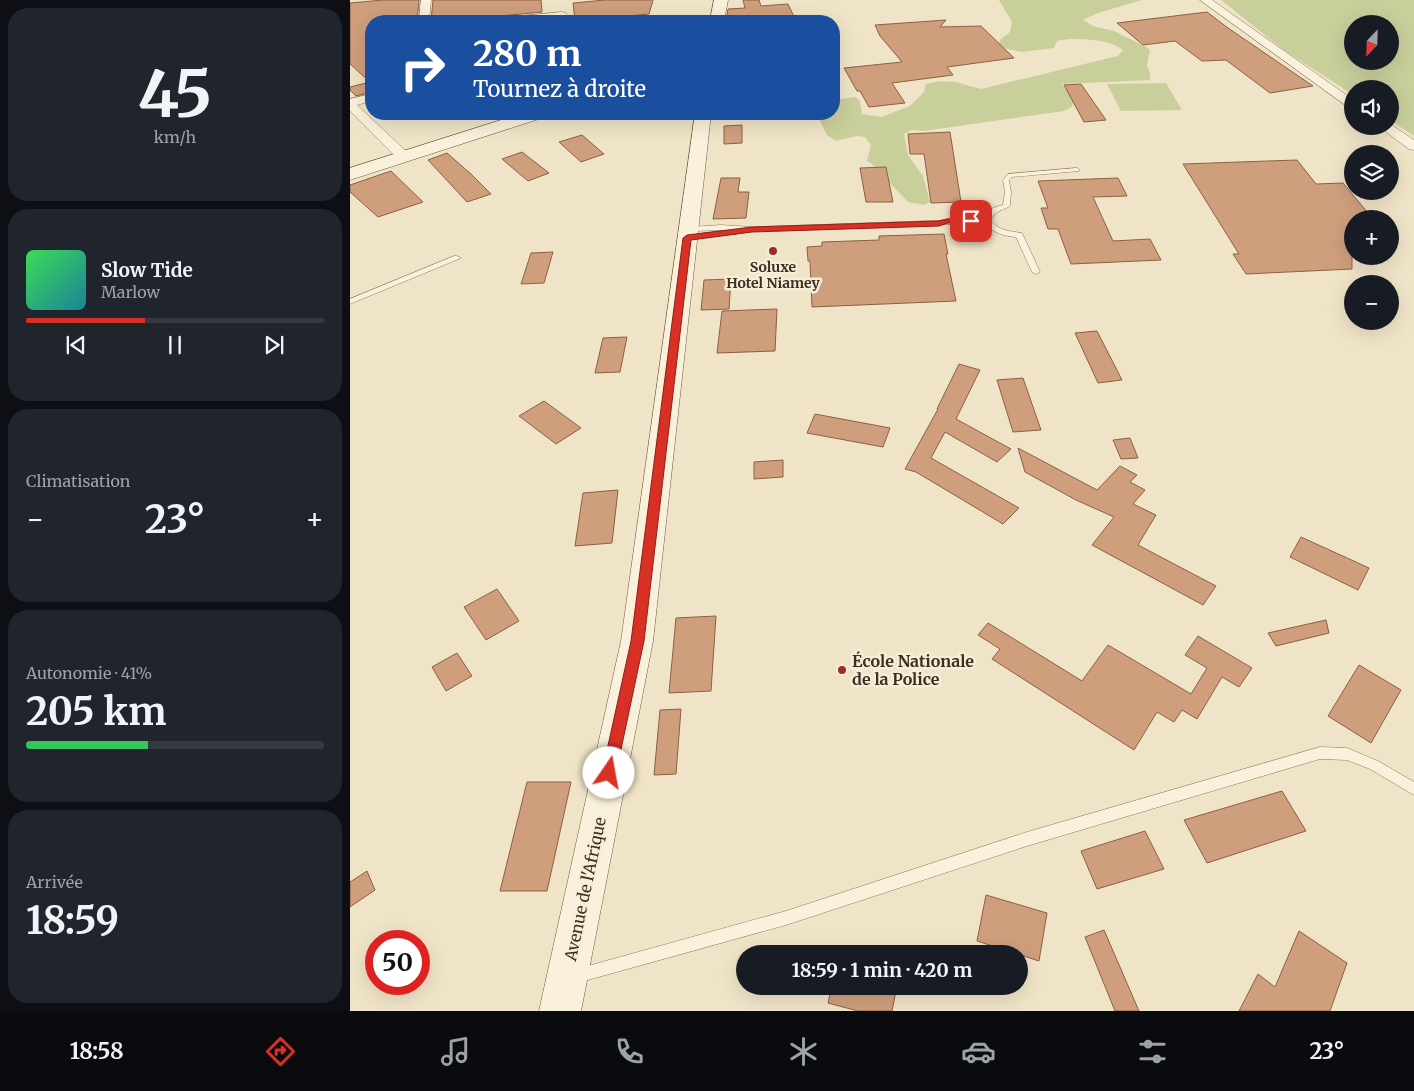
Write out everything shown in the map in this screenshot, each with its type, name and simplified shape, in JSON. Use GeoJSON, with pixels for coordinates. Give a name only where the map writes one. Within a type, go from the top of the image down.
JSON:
{"type":"FeatureCollection","features":[{"type":"Feature","properties":{"kind":"main road"},"geometry":{"type":"LineString","coordinates":[[718,15],[721,0]]}},
{"type":"Feature","properties":{"kind":"main road"},"geometry":{"type":"LineString","coordinates":[[350,174],[517,120]]}},
{"type":"Feature","properties":{"kind":"main road","name":"Avenue de l'Afrique"},"geometry":{"type":"LineString","coordinates":[[560,1011],[637,641],[703,120]]}},
{"type":"Feature","properties":{"kind":"street"},"geometry":{"type":"LineString","coordinates":[[425,15],[426,0]]}},
{"type":"Feature","properties":{"kind":"street"},"geometry":{"type":"LineString","coordinates":[[1205,0],[1344,98]]}},
{"type":"Feature","properties":{"kind":"street"},"geometry":{"type":"LineString","coordinates":[[365,99],[350,103],[365,118]]}},
{"type":"Feature","properties":{"kind":"street"},"geometry":{"type":"LineString","coordinates":[[367,120],[404,156]]}},
{"type":"Feature","properties":{"kind":"street"},"geometry":{"type":"LineString","coordinates":[[1398,135],[1414,146]]}},
{"type":"Feature","properties":{"kind":"lane"},"geometry":{"type":"LineString","coordinates":[[987,220],[989,214],[996,209],[1006,206],[1008,192],[1006,180],[1010,175],[1076,170]]}},
{"type":"Feature","properties":{"kind":"lane"},"geometry":{"type":"LineString","coordinates":[[688,233],[987,220]]}},
{"type":"Feature","properties":{"kind":"lane"},"geometry":{"type":"LineString","coordinates":[[987,220],[998,231],[1019,235],[1036,272]]}},
{"type":"Feature","properties":{"kind":"lane"},"geometry":{"type":"LineString","coordinates":[[350,302],[457,258]]}},
{"type":"Feature","properties":{"kind":"lane"},"geometry":{"type":"LineString","coordinates":[[566,979],[786,918],[1027,839],[1320,753],[1347,754],[1374,765],[1414,789]]}},
{"type":"Feature","properties":{"kind":"green space"},"geometry":{"type":"Polygon","coordinates":[[[999,0],[1142,0],[1098,13],[1083,20],[1093,26],[1114,31],[1150,50],[1147,65],[1150,80],[1062,84],[1074,97],[1072,107],[1064,111],[924,131],[912,130],[904,134],[908,155],[923,176],[930,202],[924,205],[908,202],[867,161],[871,145],[865,137],[857,136],[836,141],[827,135],[820,120],[840,120],[840,99],[855,97],[860,101],[862,114],[881,117],[910,106],[924,92],[926,84],[940,81],[955,82],[981,89],[1118,56],[1123,50],[1109,43],[1082,39],[1057,41],[1054,48],[1021,52],[998,47],[1000,40],[1010,32],[1012,22],[999,0]]]}},
{"type":"Feature","properties":{"kind":"green space"},"geometry":{"type":"Polygon","coordinates":[[[1221,0],[1414,0],[1414,136],[1399,126],[1399,80],[1344,80],[1344,89],[1285,51],[1221,0]]]}},
{"type":"Feature","properties":{"kind":"green space"},"geometry":{"type":"Polygon","coordinates":[[[1166,83],[1182,110],[1121,111],[1107,84],[1166,83]]]}},
{"type":"Feature","properties":{"kind":"building"},"geometry":{"type":"Polygon","coordinates":[[[383,0],[419,0],[418,15],[365,15],[365,78],[350,64],[350,3],[383,0]]]}},
{"type":"Feature","properties":{"kind":"building"},"geometry":{"type":"Polygon","coordinates":[[[433,0],[541,0],[542,12],[510,15],[432,15],[433,0]]]}},
{"type":"Feature","properties":{"kind":"building"},"geometry":{"type":"Polygon","coordinates":[[[605,0],[653,0],[649,14],[638,15],[574,15],[573,3],[605,0]]]}},
{"type":"Feature","properties":{"kind":"building"},"geometry":{"type":"Polygon","coordinates":[[[743,0],[759,0],[761,6],[788,4],[793,15],[727,15],[728,9],[745,8],[743,0]]]}},
{"type":"Feature","properties":{"kind":"building"},"geometry":{"type":"Polygon","coordinates":[[[1207,12],[1313,86],[1270,93],[1226,60],[1202,61],[1175,41],[1143,45],[1117,23],[1207,12]]]}},
{"type":"Feature","properties":{"kind":"building"},"geometry":{"type":"Polygon","coordinates":[[[946,20],[940,27],[981,26],[1014,58],[947,67],[953,75],[892,83],[905,103],[869,107],[844,68],[902,62],[880,36],[875,25],[946,20]]]}},
{"type":"Feature","properties":{"kind":"building"},"geometry":{"type":"Polygon","coordinates":[[[365,83],[365,94],[356,96],[350,90],[350,87],[365,83]]]}},
{"type":"Feature","properties":{"kind":"building"},"geometry":{"type":"Polygon","coordinates":[[[1081,84],[1106,120],[1084,122],[1064,85],[1081,84]]]}},
{"type":"Feature","properties":{"kind":"building"},"geometry":{"type":"Polygon","coordinates":[[[742,125],[742,143],[724,144],[724,126],[742,125]]]}},
{"type":"Feature","properties":{"kind":"building"},"geometry":{"type":"Polygon","coordinates":[[[950,132],[961,202],[931,203],[924,154],[910,154],[908,134],[950,132]]]}},
{"type":"Feature","properties":{"kind":"building"},"geometry":{"type":"Polygon","coordinates":[[[582,135],[604,154],[581,162],[559,142],[582,135]]]}},
{"type":"Feature","properties":{"kind":"building"},"geometry":{"type":"Polygon","coordinates":[[[522,152],[549,173],[528,181],[502,159],[522,152]]]}},
{"type":"Feature","properties":{"kind":"building"},"geometry":{"type":"Polygon","coordinates":[[[447,153],[491,194],[467,202],[428,160],[447,153]]]}},
{"type":"Feature","properties":{"kind":"building"},"geometry":{"type":"Polygon","coordinates":[[[1297,160],[1316,184],[1343,183],[1344,200],[1357,200],[1366,210],[1344,210],[1344,265],[1352,265],[1352,269],[1246,274],[1233,254],[1239,254],[1183,164],[1297,160]]]}},
{"type":"Feature","properties":{"kind":"building"},"geometry":{"type":"Polygon","coordinates":[[[886,167],[893,202],[866,202],[860,168],[886,167]]]}},
{"type":"Feature","properties":{"kind":"building"},"geometry":{"type":"Polygon","coordinates":[[[391,171],[423,202],[378,217],[350,192],[350,185],[391,171]]]}},
{"type":"Feature","properties":{"kind":"building"},"geometry":{"type":"Polygon","coordinates":[[[721,178],[740,178],[738,192],[749,192],[746,218],[713,219],[721,178]]]}},
{"type":"Feature","properties":{"kind":"building"},"geometry":{"type":"Polygon","coordinates":[[[1118,178],[1127,196],[1093,197],[1113,241],[1150,239],[1161,260],[1071,264],[1058,229],[1048,229],[1041,208],[1048,208],[1038,181],[1118,178]]]}},
{"type":"Feature","properties":{"kind":"building"},"geometry":{"type":"Polygon","coordinates":[[[944,234],[948,254],[946,254],[956,301],[812,307],[810,261],[808,261],[807,247],[822,246],[822,242],[879,240],[879,236],[944,234]]]}},
{"type":"Feature","properties":{"kind":"building"},"geometry":{"type":"Polygon","coordinates":[[[553,252],[544,283],[521,284],[531,253],[553,252]]]}},
{"type":"Feature","properties":{"kind":"building"},"geometry":{"type":"Polygon","coordinates":[[[731,279],[729,309],[701,310],[704,280],[731,279]]]}},
{"type":"Feature","properties":{"kind":"building"},"geometry":{"type":"Polygon","coordinates":[[[777,309],[775,351],[717,353],[722,311],[777,309]]]}},
{"type":"Feature","properties":{"kind":"building"},"geometry":{"type":"Polygon","coordinates":[[[1097,331],[1122,380],[1098,383],[1075,333],[1097,331]]]}},
{"type":"Feature","properties":{"kind":"building"},"geometry":{"type":"Polygon","coordinates":[[[627,337],[620,372],[595,373],[603,338],[627,337]]]}},
{"type":"Feature","properties":{"kind":"building"},"geometry":{"type":"Polygon","coordinates":[[[959,364],[980,370],[956,419],[1011,449],[997,462],[945,432],[931,458],[1019,508],[1003,524],[916,472],[905,469],[938,409],[959,364]]]}},
{"type":"Feature","properties":{"kind":"building"},"geometry":{"type":"Polygon","coordinates":[[[1023,378],[1041,430],[1013,432],[997,380],[1023,378]]]}},
{"type":"Feature","properties":{"kind":"building"},"geometry":{"type":"Polygon","coordinates":[[[544,401],[581,428],[556,444],[519,416],[544,401]]]}},
{"type":"Feature","properties":{"kind":"building"},"geometry":{"type":"Polygon","coordinates":[[[815,414],[890,428],[883,447],[807,433],[815,414]]]}},
{"type":"Feature","properties":{"kind":"building"},"geometry":{"type":"Polygon","coordinates":[[[1130,438],[1138,458],[1121,459],[1113,440],[1130,438]]]}},
{"type":"Feature","properties":{"kind":"building"},"geometry":{"type":"Polygon","coordinates":[[[1018,448],[1097,490],[1120,466],[1137,475],[1130,482],[1145,490],[1133,504],[1156,515],[1138,545],[1216,586],[1203,605],[1092,545],[1114,517],[1076,500],[1025,472],[1018,448]]]}},
{"type":"Feature","properties":{"kind":"building"},"geometry":{"type":"Polygon","coordinates":[[[783,460],[783,477],[754,479],[754,462],[783,460]]]}},
{"type":"Feature","properties":{"kind":"building"},"geometry":{"type":"Polygon","coordinates":[[[618,490],[612,543],[575,546],[583,493],[618,490]]]}},
{"type":"Feature","properties":{"kind":"building"},"geometry":{"type":"Polygon","coordinates":[[[1301,537],[1369,568],[1358,590],[1290,557],[1301,537]]]}},
{"type":"Feature","properties":{"kind":"building"},"geometry":{"type":"Polygon","coordinates":[[[497,589],[519,621],[486,640],[464,607],[497,589]]]}},
{"type":"Feature","properties":{"kind":"building"},"geometry":{"type":"Polygon","coordinates":[[[716,616],[711,691],[669,693],[676,618],[716,616]]]}},
{"type":"Feature","properties":{"kind":"building"},"geometry":{"type":"Polygon","coordinates":[[[1326,620],[1329,633],[1276,646],[1268,633],[1326,620]]]}},
{"type":"Feature","properties":{"kind":"building"},"geometry":{"type":"Polygon","coordinates":[[[988,623],[1082,681],[1108,645],[1191,694],[1207,668],[1185,655],[1198,636],[1252,668],[1239,687],[1222,677],[1197,719],[1182,710],[1174,722],[1157,712],[1134,750],[992,659],[1000,649],[978,635],[988,623]]]}},
{"type":"Feature","properties":{"kind":"building"},"geometry":{"type":"Polygon","coordinates":[[[457,653],[472,676],[446,691],[432,667],[457,653]]]}},
{"type":"Feature","properties":{"kind":"building"},"geometry":{"type":"Polygon","coordinates":[[[1359,665],[1401,690],[1371,743],[1328,716],[1359,665]]]}},
{"type":"Feature","properties":{"kind":"building"},"geometry":{"type":"Polygon","coordinates":[[[681,709],[676,774],[654,775],[660,710],[681,709]]]}},
{"type":"Feature","properties":{"kind":"building"},"geometry":{"type":"Polygon","coordinates":[[[527,782],[571,782],[547,891],[500,891],[527,782]]]}},
{"type":"Feature","properties":{"kind":"building"},"geometry":{"type":"Polygon","coordinates":[[[1282,791],[1306,831],[1207,863],[1184,820],[1282,791]]]}},
{"type":"Feature","properties":{"kind":"building"},"geometry":{"type":"Polygon","coordinates":[[[1145,831],[1164,869],[1097,889],[1081,851],[1145,831]]]}},
{"type":"Feature","properties":{"kind":"building"},"geometry":{"type":"Polygon","coordinates":[[[367,871],[375,890],[350,907],[350,882],[367,871]]]}},
{"type":"Feature","properties":{"kind":"building"},"geometry":{"type":"Polygon","coordinates":[[[986,895],[1047,913],[1039,961],[1028,957],[1028,945],[989,945],[977,941],[986,895]]]}},
{"type":"Feature","properties":{"kind":"building"},"geometry":{"type":"Polygon","coordinates":[[[1104,930],[1139,1011],[1115,1011],[1085,937],[1104,930]]]}},
{"type":"Feature","properties":{"kind":"building"},"geometry":{"type":"Polygon","coordinates":[[[1299,931],[1347,963],[1330,1011],[1239,1011],[1258,974],[1275,987],[1299,931]]]}},
{"type":"Feature","properties":{"kind":"building"},"geometry":{"type":"Polygon","coordinates":[[[830,995],[895,995],[892,1011],[858,1011],[828,1003],[830,995]]]}},
{"type":"Feature","properties":{"kind":"place","name":"Soluxe Hotel Niamey"},"geometry":{"type":"Point","coordinates":[773,251]}},
{"type":"Feature","properties":{"kind":"place","name":"École Nationale de la Police"},"geometry":{"type":"Point","coordinates":[842,670]}},
{"type":"Feature","properties":{"kind":"route"},"geometry":{"type":"LineString","coordinates":[[609,773],[637,641],[687,238],[752,230],[939,224],[947,221],[971,221]]}}]}
